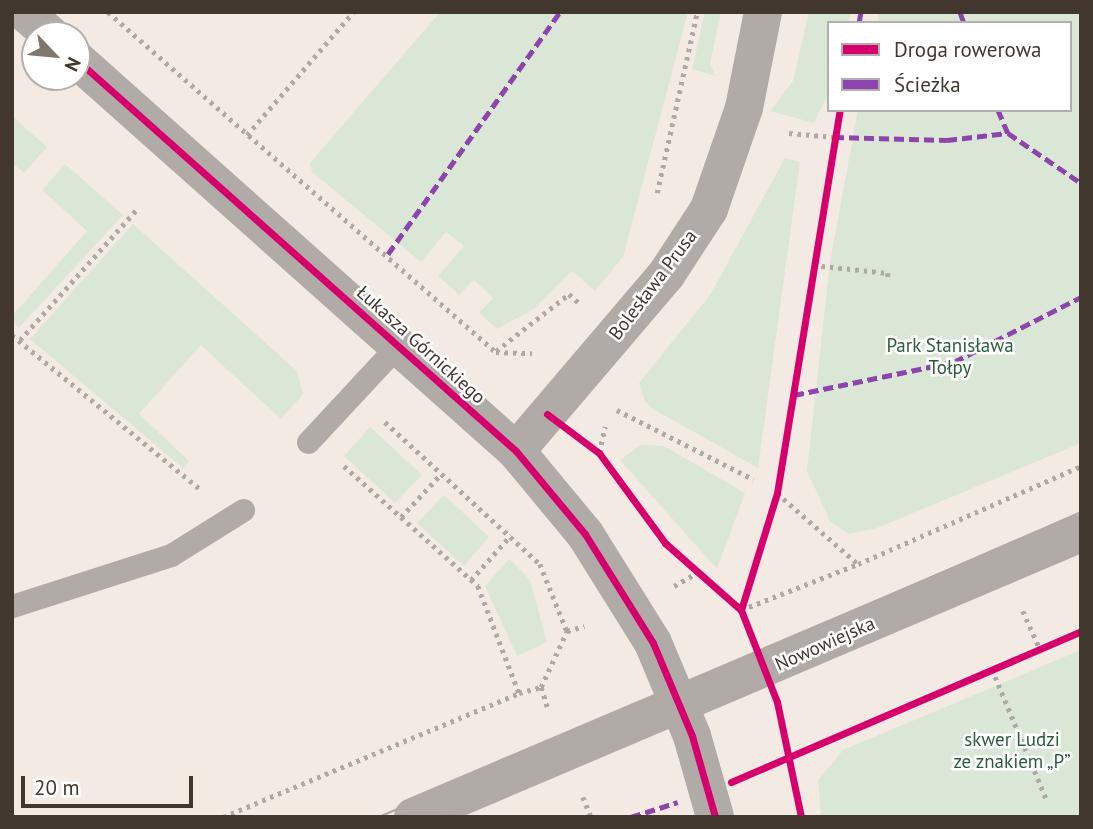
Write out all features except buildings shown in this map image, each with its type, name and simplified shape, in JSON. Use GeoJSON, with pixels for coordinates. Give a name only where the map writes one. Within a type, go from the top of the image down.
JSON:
{"type":"FeatureCollection","features":[{"type":"Feature","properties":{"kind":"street","name":"Bolesława Prusa"},"geometry":{"type":"LineString","coordinates":[[516,451],[666,275],[709,209],[744,108],[763,12]]}},
{"type":"Feature","properties":{"kind":"street","name":"Łukasza Górnickiego"},"geometry":{"type":"LineString","coordinates":[[91,72],[516,451],[602,559],[653,643],[681,707]]}},
{"type":"Feature","properties":{"kind":"street","name":"Nowowiejska"},"geometry":{"type":"LineString","coordinates":[[413,817],[681,707],[1081,533]]}},
{"type":"Feature","properties":{"kind":"street"},"geometry":{"type":"LineString","coordinates":[[681,707],[715,817]]}},
{"type":"Feature","properties":{"kind":"lane"},"geometry":{"type":"LineString","coordinates":[[308,442],[398,345]]}},
{"type":"Feature","properties":{"kind":"lane"},"geometry":{"type":"LineString","coordinates":[[12,606],[171,555],[243,510]]}},
{"type":"Feature","properties":{"kind":"path"},"geometry":{"type":"LineString","coordinates":[[108,12],[496,352],[569,293]]}},
{"type":"Feature","properties":{"kind":"path"},"geometry":{"type":"LineString","coordinates":[[247,135],[354,12]]}},
{"type":"Feature","properties":{"kind":"path"},"geometry":{"type":"LineString","coordinates":[[654,204],[697,12]]}},
{"type":"Feature","properties":{"kind":"path"},"geometry":{"type":"LineString","coordinates":[[20,340],[139,207]]}},
{"type":"Feature","properties":{"kind":"path"},"geometry":{"type":"LineString","coordinates":[[813,265],[888,273],[888,280]]}},
{"type":"Feature","properties":{"kind":"path"},"geometry":{"type":"LineString","coordinates":[[12,335],[214,501],[243,510]]}},
{"type":"Feature","properties":{"kind":"path"},"geometry":{"type":"LineString","coordinates":[[355,392],[540,564],[567,631],[541,687],[547,708]]}},
{"type":"Feature","properties":{"kind":"path"},"geometry":{"type":"LineString","coordinates":[[610,407],[753,479]]}},
{"type":"Feature","properties":{"kind":"path"},"geometry":{"type":"LineString","coordinates":[[547,414],[599,453]]}},
{"type":"Feature","properties":{"kind":"path"},"geometry":{"type":"LineString","coordinates":[[337,459],[478,586],[519,693]]}},
{"type":"Feature","properties":{"kind":"path"},"geometry":{"type":"LineString","coordinates":[[740,610],[858,564],[1081,466]]}},
{"type":"Feature","properties":{"kind":"path"},"geometry":{"type":"LineString","coordinates":[[401,517],[441,474]]}},
{"type":"Feature","properties":{"kind":"path"},"geometry":{"type":"LineString","coordinates":[[777,493],[858,564]]}},
{"type":"Feature","properties":{"kind":"path"},"geometry":{"type":"LineString","coordinates":[[471,580],[511,535]]}},
{"type":"Feature","properties":{"kind":"path"},"geometry":{"type":"LineString","coordinates":[[1020,604],[1040,649]]}},
{"type":"Feature","properties":{"kind":"path"},"geometry":{"type":"LineString","coordinates":[[567,631],[590,625]]}},
{"type":"Feature","properties":{"kind":"path"},"geometry":{"type":"LineString","coordinates":[[992,669],[1046,798]]}},
{"type":"Feature","properties":{"kind":"path"},"geometry":{"type":"LineString","coordinates":[[223,817],[519,693],[541,687]]}},
{"type":"Feature","properties":{"kind":"green space"},"geometry":{"type":"Polygon","coordinates":[[[440,12],[688,12],[623,257],[595,291],[572,271],[534,309],[497,329],[479,313],[493,298],[474,280],[459,295],[438,276],[464,246],[446,232],[421,262],[312,172],[310,163],[440,12]]]}},
{"type":"Feature","properties":{"kind":"green space"},"geometry":{"type":"Polygon","coordinates":[[[705,12],[721,12],[710,64],[716,76],[692,69],[705,12]]]}},
{"type":"Feature","properties":{"kind":"green space"},"geometry":{"type":"Polygon","coordinates":[[[809,12],[851,12],[849,21],[827,21],[827,97],[814,123],[770,111],[793,81],[809,12]]]}},
{"type":"Feature","properties":{"kind":"green space","name":"Park Stanisława Tołpy"},"geometry":{"type":"Polygon","coordinates":[[[879,12],[1081,12],[1081,443],[877,528],[849,534],[830,521],[807,471],[830,262],[858,112],[1072,112],[1072,21],[877,21],[879,12]]]}},
{"type":"Feature","properties":{"kind":"green space"},"geometry":{"type":"Polygon","coordinates":[[[12,116],[47,147],[24,173],[12,163],[12,116]]]}},
{"type":"Feature","properties":{"kind":"green space"},"geometry":{"type":"Polygon","coordinates":[[[785,158],[800,162],[758,468],[655,410],[645,402],[639,383],[710,295],[785,158]]]}},
{"type":"Feature","properties":{"kind":"green space"},"geometry":{"type":"Polygon","coordinates":[[[65,164],[123,215],[18,329],[12,316],[87,231],[42,190],[65,164]]]}},
{"type":"Feature","properties":{"kind":"green space"},"geometry":{"type":"Polygon","coordinates":[[[133,224],[297,371],[303,394],[281,419],[201,345],[139,414],[189,461],[184,469],[30,339],[133,224]]]}},
{"type":"Feature","properties":{"kind":"green space"},"geometry":{"type":"Polygon","coordinates":[[[370,427],[422,475],[395,503],[344,456],[370,427]]]}},
{"type":"Feature","properties":{"kind":"green space"},"geometry":{"type":"Polygon","coordinates":[[[641,445],[664,446],[745,493],[717,569],[620,460],[641,445]]]}},
{"type":"Feature","properties":{"kind":"green space"},"geometry":{"type":"Polygon","coordinates":[[[444,495],[489,537],[464,566],[417,523],[444,495]]]}},
{"type":"Feature","properties":{"kind":"green space"},"geometry":{"type":"Polygon","coordinates":[[[509,559],[530,580],[547,642],[517,656],[485,586],[509,559]]]}},
{"type":"Feature","properties":{"kind":"green space","name":"skwer Ludzi ze znakiem „P”"},"geometry":{"type":"Polygon","coordinates":[[[1081,650],[1081,817],[821,817],[818,780],[843,750],[1081,650]]]}},
{"type":"Feature","properties":{"kind":"tram line"},"geometry":{"type":"LineString","coordinates":[[379,817],[1081,512]]}},
{"type":"Feature","properties":{"kind":"tram line"},"geometry":{"type":"LineString","coordinates":[[443,817],[1081,552]]}},
{"type":"Feature","properties":{"kind":"marked path"},"geometry":{"type":"LineString","coordinates":[[388,254],[560,12]]}},
{"type":"Feature","properties":{"kind":"marked path"},"geometry":{"type":"LineString","coordinates":[[859,21],[861,12]]}},
{"type":"Feature","properties":{"kind":"marked path"},"geometry":{"type":"LineString","coordinates":[[960,12],[963,21]]}},
{"type":"Feature","properties":{"kind":"marked path"},"geometry":{"type":"LineString","coordinates":[[999,112],[1008,133]]}},
{"type":"Feature","properties":{"kind":"marked path"},"geometry":{"type":"LineString","coordinates":[[834,137],[947,140],[1008,133],[1081,183]]}},
{"type":"Feature","properties":{"kind":"marked path"},"geometry":{"type":"LineString","coordinates":[[794,395],[954,362],[1081,297]]}},
{"type":"Feature","properties":{"kind":"marked path"},"geometry":{"type":"LineString","coordinates":[[631,817],[678,802]]}},
{"type":"Feature","properties":{"kind":"cycle path"},"geometry":{"type":"LineString","coordinates":[[91,72],[516,451],[585,534],[653,643],[692,736],[715,817]]}},
{"type":"Feature","properties":{"kind":"cycle path"},"geometry":{"type":"LineString","coordinates":[[741,610],[777,493],[840,112]]}},
{"type":"Feature","properties":{"kind":"cycle path"},"geometry":{"type":"LineString","coordinates":[[547,414],[599,453],[665,543],[741,610],[777,702],[801,817]]}},
{"type":"Feature","properties":{"kind":"cycle path"},"geometry":{"type":"LineString","coordinates":[[731,782],[1081,631]]}}]}
